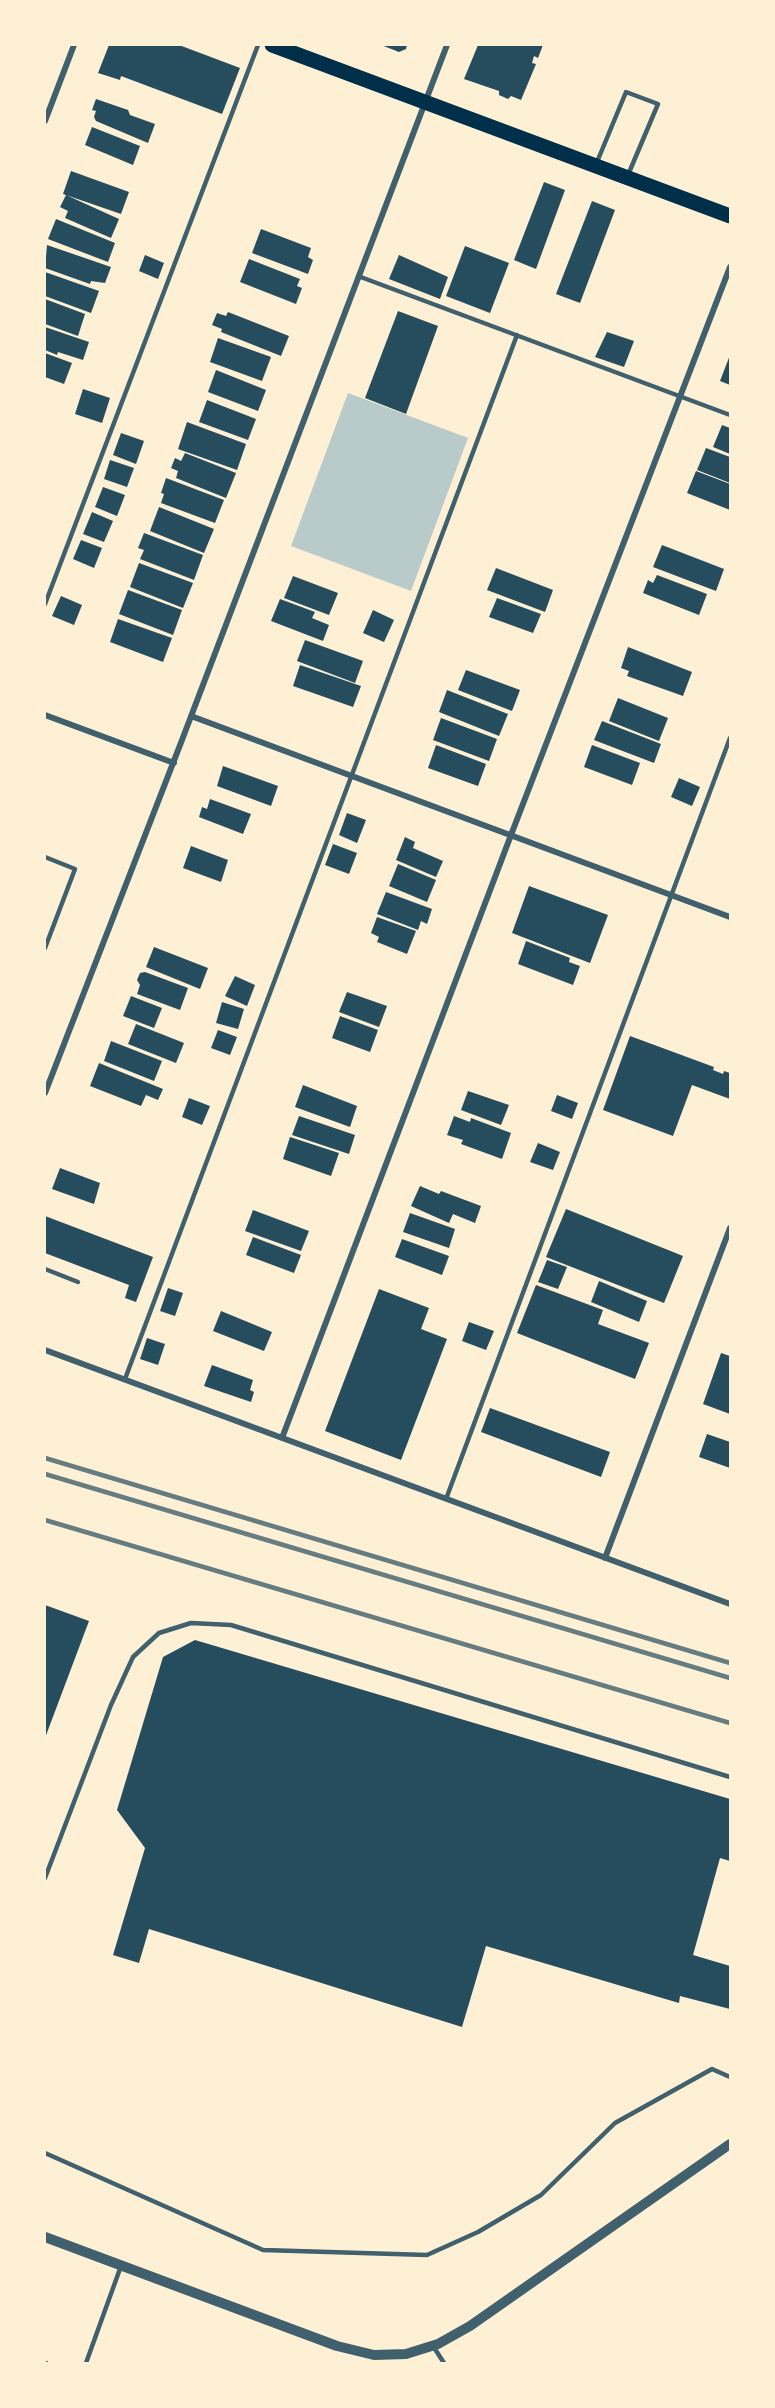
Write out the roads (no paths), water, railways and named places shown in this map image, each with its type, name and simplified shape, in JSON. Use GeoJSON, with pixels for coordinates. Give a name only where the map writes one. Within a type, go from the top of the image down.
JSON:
{"type":"FeatureCollection","features":[{"type":"Feature","properties":{"kind":"main road"},"geometry":{"type":"LineString","coordinates":[[273,45],[730,216]]}},
{"type":"Feature","properties":{"kind":"street"},"geometry":{"type":"LineString","coordinates":[[45,121],[74,45]]}},
{"type":"Feature","properties":{"kind":"street"},"geometry":{"type":"LineString","coordinates":[[45,1093],[174,763],[447,45]]}},
{"type":"Feature","properties":{"kind":"street"},"geometry":{"type":"LineString","coordinates":[[282,1438],[730,267]]}},
{"type":"Feature","properties":{"kind":"street"},"geometry":{"type":"LineString","coordinates":[[45,715],[174,763]]}},
{"type":"Feature","properties":{"kind":"street"},"geometry":{"type":"LineString","coordinates":[[191,716],[730,917]]}},
{"type":"Feature","properties":{"kind":"street"},"geometry":{"type":"LineString","coordinates":[[605,1558],[730,1228]]}},
{"type":"Feature","properties":{"kind":"street"},"geometry":{"type":"LineString","coordinates":[[45,1350],[730,1604]]}},
{"type":"Feature","properties":{"kind":"street"},"geometry":{"type":"LineString","coordinates":[[45,2237],[337,2346],[374,2355],[406,2354],[433,2346],[470,2326],[730,2144]]}},
{"type":"Feature","properties":{"kind":"lane"},"geometry":{"type":"LineString","coordinates":[[45,604],[258,45]]}},
{"type":"Feature","properties":{"kind":"lane"},"geometry":{"type":"LineString","coordinates":[[595,165],[626,92],[658,104],[627,177]]}},
{"type":"Feature","properties":{"kind":"lane"},"geometry":{"type":"LineString","coordinates":[[358,276],[730,415]]}},
{"type":"Feature","properties":{"kind":"lane"},"geometry":{"type":"LineString","coordinates":[[125,1379],[517,335]]}},
{"type":"Feature","properties":{"kind":"lane"},"geometry":{"type":"LineString","coordinates":[[446,1498],[730,738]]}},
{"type":"Feature","properties":{"kind":"lane"},"geometry":{"type":"LineString","coordinates":[[45,857],[75,869],[45,948]]}},
{"type":"Feature","properties":{"kind":"lane"},"geometry":{"type":"LineString","coordinates":[[45,1269],[78,1282]]}},
{"type":"Feature","properties":{"kind":"lane"},"geometry":{"type":"LineString","coordinates":[[45,1878],[111,1705],[133,1657],[159,1633],[191,1623],[231,1625],[730,1777]]}},
{"type":"Feature","properties":{"kind":"lane"},"geometry":{"type":"LineString","coordinates":[[45,2152],[263,2250],[427,2255],[478,2232],[541,2195],[615,2123],[712,2069],[730,2077]]}},
{"type":"Feature","properties":{"kind":"lane"},"geometry":{"type":"LineString","coordinates":[[86,2363],[121,2266]]}},
{"type":"Feature","properties":{"kind":"lane"},"geometry":{"type":"LineString","coordinates":[[433,2346],[444,2363]]}},
{"type":"Feature","properties":{"kind":"railway"},"geometry":{"type":"LineString","coordinates":[[45,1458],[730,1663]]}},
{"type":"Feature","properties":{"kind":"railway"},"geometry":{"type":"LineString","coordinates":[[45,1474],[730,1678]]}},
{"type":"Feature","properties":{"kind":"railway"},"geometry":{"type":"LineString","coordinates":[[45,1520],[730,1723]]}}]}
